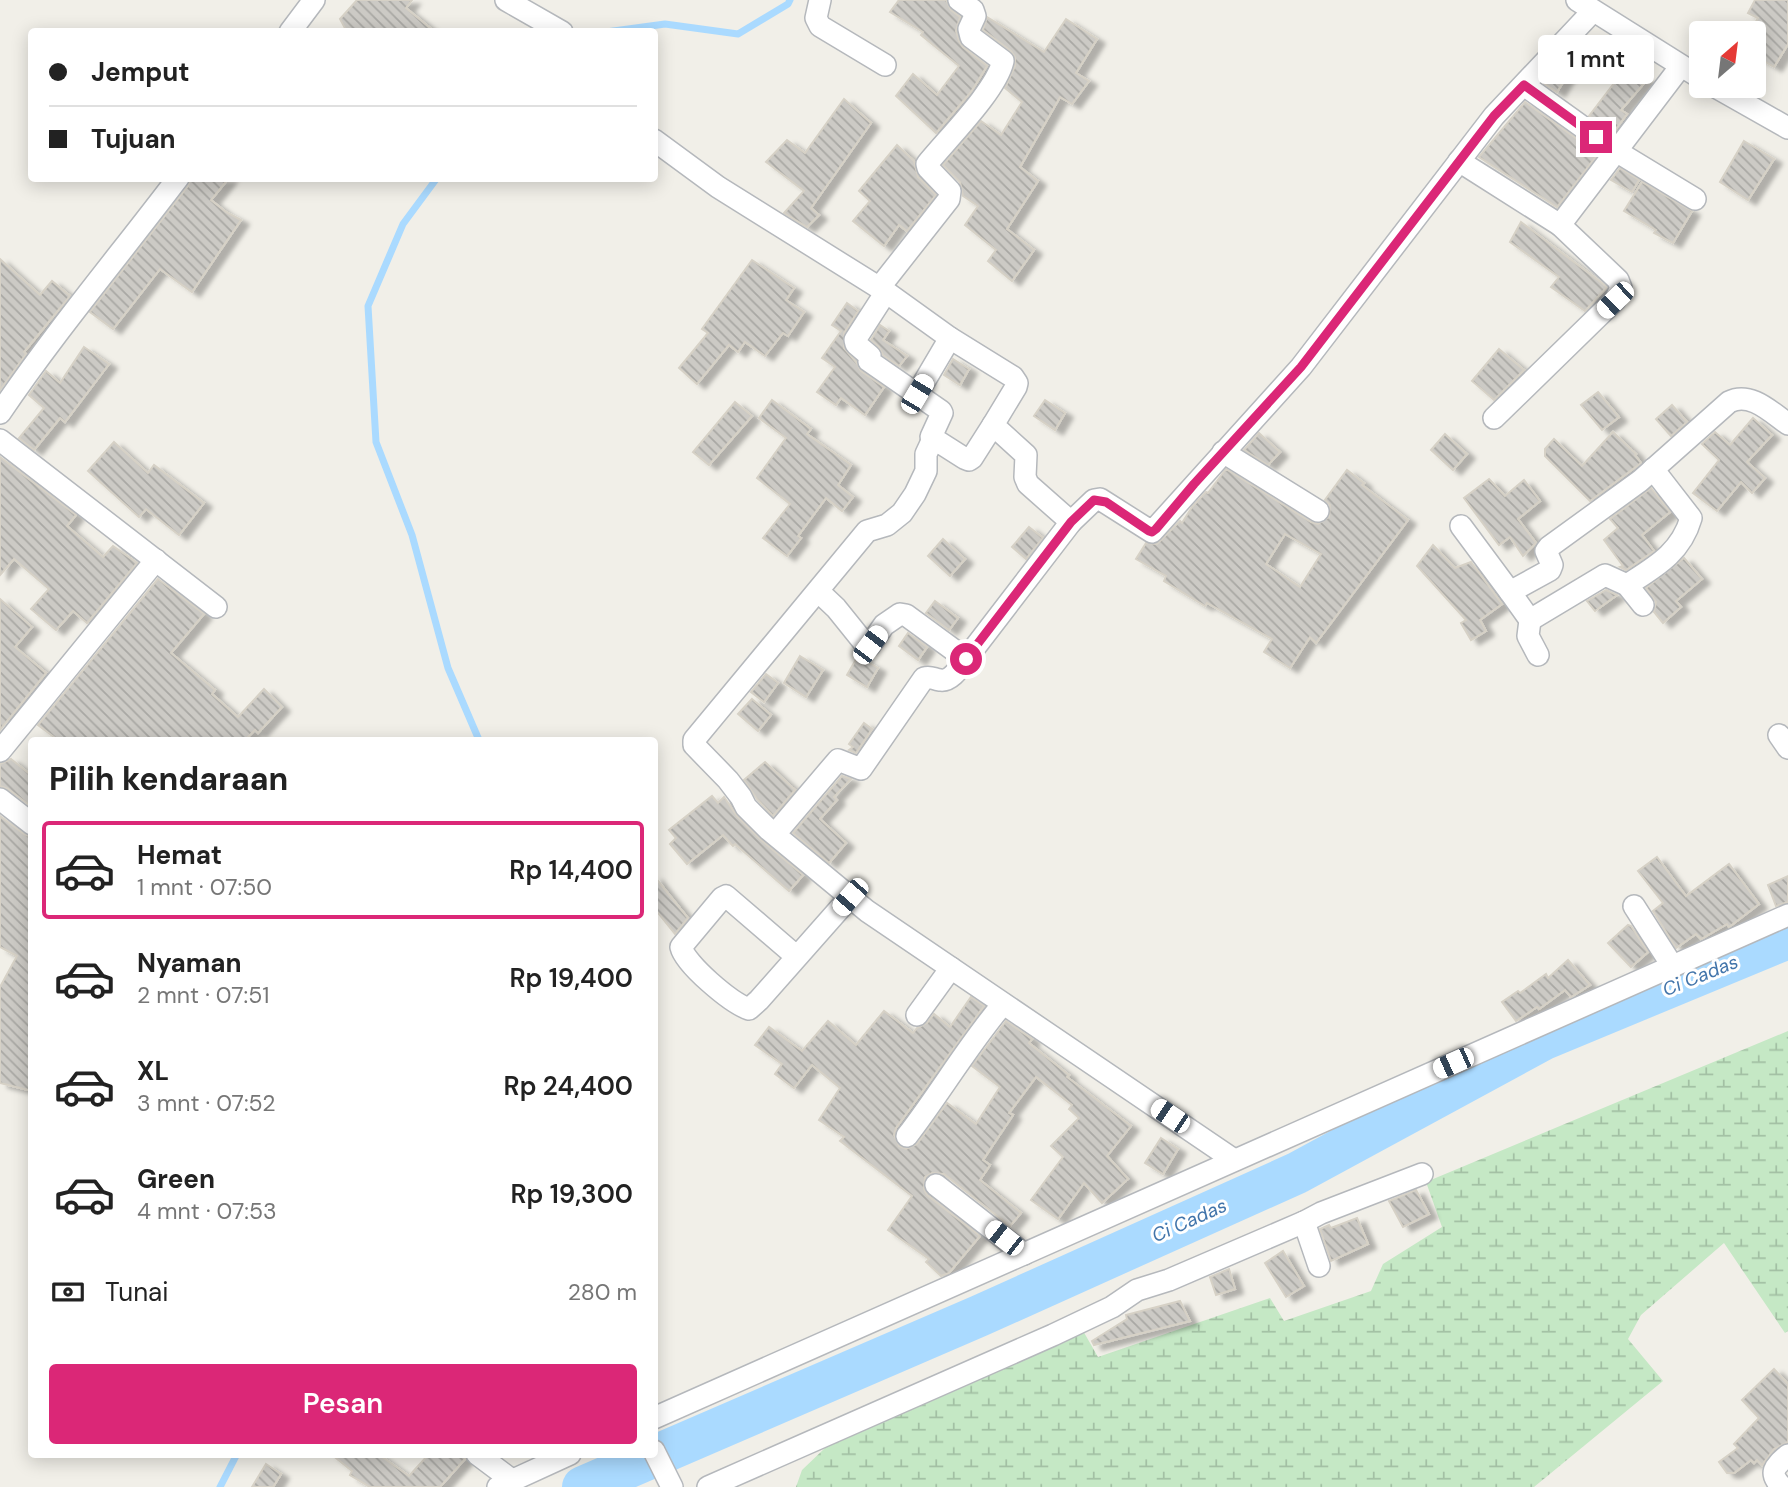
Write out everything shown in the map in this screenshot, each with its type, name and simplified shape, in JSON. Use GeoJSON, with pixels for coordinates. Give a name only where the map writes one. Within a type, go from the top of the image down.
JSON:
{"type":"FeatureCollection","features":[{"type":"Feature","properties":{"kind":"street"},"geometry":{"type":"LineString","coordinates":[[293,28],[314,0]]}},
{"type":"Feature","properties":{"kind":"street"},"geometry":{"type":"LineString","coordinates":[[506,0],[555,28]]}},
{"type":"Feature","properties":{"kind":"street"},"geometry":{"type":"LineString","coordinates":[[820,0],[816,18],[820,26],[885,65]]}},
{"type":"Feature","properties":{"kind":"street"},"geometry":{"type":"LineString","coordinates":[[960,0],[974,10],[975,16],[969,29],[971,37],[1003,61],[1002,68],[984,96],[927,164],[928,169],[950,191],[949,199],[883,290],[855,340],[856,344],[869,354],[871,364],[942,412],[926,454],[926,471],[902,513],[887,525],[867,531],[694,740],[696,749],[727,780],[746,807],[867,911],[1234,1160]]}},
{"type":"Feature","properties":{"kind":"street"},"geometry":{"type":"LineString","coordinates":[[775,834],[838,760],[861,769],[923,678],[929,676],[945,681],[966,659],[1071,522],[1094,500],[1100,499],[1152,532],[1301,367],[1494,116],[1524,85],[1585,6],[1689,71]]}},
{"type":"Feature","properties":{"kind":"street"},"geometry":{"type":"LineString","coordinates":[[1560,225],[1681,66]]}},
{"type":"Feature","properties":{"kind":"street"},"geometry":{"type":"LineString","coordinates":[[1524,85],[1616,151],[1695,199]]}},
{"type":"Feature","properties":{"kind":"street"},"geometry":{"type":"LineString","coordinates":[[1735,98],[1788,128]]}},
{"type":"Feature","properties":{"kind":"street"},"geometry":{"type":"LineString","coordinates":[[658,143],[718,187],[883,290],[950,338],[1016,380],[1016,387],[969,460],[933,439]]}},
{"type":"Feature","properties":{"kind":"street"},"geometry":{"type":"LineString","coordinates":[[1459,161],[1560,225],[1618,280],[1621,288],[1615,300],[1494,418]]}},
{"type":"Feature","properties":{"kind":"street"},"geometry":{"type":"LineString","coordinates":[[0,413],[41,353],[175,182]]}},
{"type":"Feature","properties":{"kind":"street"},"geometry":{"type":"LineString","coordinates":[[917,394],[950,338]]}},
{"type":"Feature","properties":{"kind":"street"},"geometry":{"type":"LineString","coordinates":[[1510,592],[1550,570],[1552,565],[1546,551],[1549,547],[1640,481],[1736,398],[1762,405],[1788,424]]}},
{"type":"Feature","properties":{"kind":"street"},"geometry":{"type":"LineString","coordinates":[[993,425],[1026,455],[1025,477],[1028,484],[1071,522]]}},
{"type":"Feature","properties":{"kind":"street"},"geometry":{"type":"LineString","coordinates":[[0,440],[216,607]]}},
{"type":"Feature","properties":{"kind":"street"},"geometry":{"type":"LineString","coordinates":[[1223,452],[1318,511]]}},
{"type":"Feature","properties":{"kind":"street"},"geometry":{"type":"LineString","coordinates":[[1627,585],[1674,552],[1691,518],[1653,469]]}},
{"type":"Feature","properties":{"kind":"street"},"geometry":{"type":"LineString","coordinates":[[1461,526],[1530,620],[1528,636],[1538,655]]}},
{"type":"Feature","properties":{"kind":"street"},"geometry":{"type":"LineString","coordinates":[[0,751],[156,560]]}},
{"type":"Feature","properties":{"kind":"street"},"geometry":{"type":"LineString","coordinates":[[1530,620],[1602,576],[1608,575],[1627,585],[1643,605]]}},
{"type":"Feature","properties":{"kind":"street"},"geometry":{"type":"LineString","coordinates":[[818,591],[836,608],[865,644],[870,645],[884,625],[900,614],[906,615],[966,659]]}},
{"type":"Feature","properties":{"kind":"street"},"geometry":{"type":"LineString","coordinates":[[0,799],[28,821]]}},
{"type":"Feature","properties":{"kind":"street"},"geometry":{"type":"LineString","coordinates":[[797,957],[726,896],[681,947],[683,955],[707,979],[748,1009],[759,1000],[797,957],[850,897]]}},
{"type":"Feature","properties":{"kind":"street"},"geometry":{"type":"LineString","coordinates":[[1634,906],[1673,967]]}},
{"type":"Feature","properties":{"kind":"street"},"geometry":{"type":"LineString","coordinates":[[658,1416],[1788,915]]}},
{"type":"Feature","properties":{"kind":"street"},"geometry":{"type":"LineString","coordinates":[[917,1015],[951,968]]}},
{"type":"Feature","properties":{"kind":"street"},"geometry":{"type":"LineString","coordinates":[[908,1136],[974,1040],[1003,1004]]}},
{"type":"Feature","properties":{"kind":"street"},"geometry":{"type":"LineString","coordinates":[[718,1485],[1054,1335],[1112,1307],[1137,1290],[1169,1280],[1321,1213],[1422,1174]]}},
{"type":"Feature","properties":{"kind":"street"},"geometry":{"type":"LineString","coordinates":[[936,1185],[1024,1254]]}},
{"type":"Feature","properties":{"kind":"street"},"geometry":{"type":"LineString","coordinates":[[1304,1222],[1319,1266]]}},
{"type":"Feature","properties":{"kind":"street"},"geometry":{"type":"LineString","coordinates":[[1782,1487],[1775,1480],[1773,1471],[1788,1455]]}},
{"type":"Feature","properties":{"kind":"street"},"geometry":{"type":"LineString","coordinates":[[481,1458],[505,1484],[554,1458]]}},
{"type":"Feature","properties":{"kind":"street"},"geometry":{"type":"LineString","coordinates":[[658,1458],[673,1487]]}},
{"type":"Feature","properties":{"kind":"green space"},"geometry":{"type":"Polygon","coordinates":[[[1788,1031],[1788,1331],[1785,1333],[1724,1243],[1641,1315],[1628,1339],[1663,1381],[1534,1487],[796,1487],[802,1470],[825,1448],[852,1431],[1082,1329],[1098,1357],[1270,1298],[1284,1321],[1371,1291],[1383,1264],[1442,1227],[1426,1182],[1788,1031]]]}},
{"type":"Feature","properties":{"kind":"building"},"geometry":{"type":"Polygon","coordinates":[[[357,0],[412,0],[406,8],[430,28],[345,28],[340,19],[357,0]]]}},
{"type":"Feature","properties":{"kind":"building"},"geometry":{"type":"Polygon","coordinates":[[[899,0],[946,0],[951,10],[960,17],[956,31],[959,41],[987,66],[971,92],[936,133],[896,96],[913,74],[937,95],[959,66],[921,35],[923,32],[890,12],[899,0]]]}},
{"type":"Feature","properties":{"kind":"building"},"geometry":{"type":"Polygon","coordinates":[[[1755,0],[1788,0],[1788,44],[1774,67],[1766,62],[1766,21],[1756,21],[1758,18],[1748,13],[1755,0]]]}},
{"type":"Feature","properties":{"kind":"building"},"geometry":{"type":"Polygon","coordinates":[[[987,17],[1044,52],[1066,19],[1097,39],[1076,73],[1089,81],[1072,104],[1060,97],[1020,167],[1038,181],[1007,229],[1034,250],[1012,281],[988,261],[996,250],[965,225],[978,206],[963,196],[960,182],[943,165],[981,121],[1001,135],[1022,102],[1005,88],[1015,66],[1015,57],[983,30],[987,17]]]}},
{"type":"Feature","properties":{"kind":"building"},"geometry":{"type":"Polygon","coordinates":[[[1567,58],[1575,63],[1557,92],[1543,83],[1567,58]]]}},
{"type":"Feature","properties":{"kind":"building"},"geometry":{"type":"Polygon","coordinates":[[[1628,65],[1647,80],[1621,110],[1627,114],[1613,133],[1589,116],[1628,65]]]}},
{"type":"Feature","properties":{"kind":"building"},"geometry":{"type":"Polygon","coordinates":[[[844,99],[871,123],[811,208],[819,215],[807,227],[784,213],[804,191],[766,162],[787,140],[805,153],[844,99]]]}},
{"type":"Feature","properties":{"kind":"building"},"geometry":{"type":"Polygon","coordinates":[[[1525,102],[1598,154],[1557,207],[1479,157],[1525,102]]]}},
{"type":"Feature","properties":{"kind":"building"},"geometry":{"type":"Polygon","coordinates":[[[1744,141],[1774,159],[1748,200],[1720,182],[1744,141]]]}},
{"type":"Feature","properties":{"kind":"building"},"geometry":{"type":"Polygon","coordinates":[[[897,145],[914,161],[918,177],[936,195],[907,231],[899,225],[884,246],[853,221],[870,201],[859,191],[897,145]]]}},
{"type":"Feature","properties":{"kind":"building"},"geometry":{"type":"Polygon","coordinates":[[[1620,168],[1639,180],[1632,192],[1611,180],[1620,168]]]}},
{"type":"Feature","properties":{"kind":"building"},"geometry":{"type":"Polygon","coordinates":[[[190,182],[226,182],[211,200],[241,220],[192,292],[160,269],[113,329],[90,312],[190,182]]]}},
{"type":"Feature","properties":{"kind":"building"},"geometry":{"type":"Polygon","coordinates":[[[1642,182],[1692,211],[1673,243],[1624,211],[1642,182]]]}},
{"type":"Feature","properties":{"kind":"building"},"geometry":{"type":"Polygon","coordinates":[[[1521,222],[1607,287],[1585,311],[1551,287],[1559,277],[1510,242],[1521,222]]]}},
{"type":"Feature","properties":{"kind":"building"},"geometry":{"type":"Polygon","coordinates":[[[0,259],[40,295],[52,281],[70,296],[24,352],[26,354],[0,390],[0,259]]]}},
{"type":"Feature","properties":{"kind":"building"},"geometry":{"type":"Polygon","coordinates":[[[752,260],[794,288],[786,300],[804,312],[788,336],[783,333],[765,356],[745,342],[738,352],[729,345],[697,384],[679,368],[708,333],[702,329],[752,260]]]}},
{"type":"Feature","properties":{"kind":"building"},"geometry":{"type":"Polygon","coordinates":[[[847,303],[858,311],[844,333],[844,348],[861,371],[884,387],[865,415],[841,398],[836,405],[817,392],[835,367],[822,358],[841,331],[832,325],[847,303]]]}},
{"type":"Feature","properties":{"kind":"building"},"geometry":{"type":"Polygon","coordinates":[[[880,325],[889,331],[883,340],[907,356],[899,366],[883,355],[871,340],[880,325]]]}},
{"type":"Feature","properties":{"kind":"building"},"geometry":{"type":"Polygon","coordinates":[[[84,347],[109,364],[65,422],[60,418],[34,450],[19,438],[44,408],[29,395],[46,371],[60,383],[84,347]]]}},
{"type":"Feature","properties":{"kind":"building"},"geometry":{"type":"Polygon","coordinates":[[[1499,349],[1524,370],[1494,400],[1472,381],[1499,349]]]}},
{"type":"Feature","properties":{"kind":"building"},"geometry":{"type":"Polygon","coordinates":[[[953,359],[969,369],[960,385],[944,375],[953,359]]]}},
{"type":"Feature","properties":{"kind":"building"},"geometry":{"type":"Polygon","coordinates":[[[1598,392],[1619,417],[1602,430],[1581,405],[1598,392]]]}},
{"type":"Feature","properties":{"kind":"building"},"geometry":{"type":"Polygon","coordinates":[[[772,400],[811,429],[807,434],[851,465],[838,485],[853,497],[842,511],[826,498],[787,556],[763,538],[790,504],[757,478],[786,438],[759,418],[772,400]]]}},
{"type":"Feature","properties":{"kind":"building"},"geometry":{"type":"Polygon","coordinates":[[[1045,400],[1065,413],[1055,430],[1034,416],[1045,400]]]}},
{"type":"Feature","properties":{"kind":"building"},"geometry":{"type":"Polygon","coordinates":[[[735,402],[752,416],[709,465],[693,452],[735,402]]]}},
{"type":"Feature","properties":{"kind":"building"},"geometry":{"type":"Polygon","coordinates":[[[1672,405],[1687,422],[1671,436],[1656,419],[1672,405]]]}},
{"type":"Feature","properties":{"kind":"building"},"geometry":{"type":"Polygon","coordinates":[[[1753,418],[1772,435],[1747,462],[1765,478],[1752,493],[1741,482],[1717,511],[1693,493],[1719,460],[1702,444],[1715,432],[1730,445],[1753,418]]]}},
{"type":"Feature","properties":{"kind":"building"},"geometry":{"type":"Polygon","coordinates":[[[1613,432],[1636,454],[1641,463],[1590,501],[1545,456],[1545,449],[1554,439],[1582,466],[1613,432]]]}},
{"type":"Feature","properties":{"kind":"building"},"geometry":{"type":"Polygon","coordinates":[[[1259,433],[1280,452],[1268,465],[1244,450],[1259,433]]]}},
{"type":"Feature","properties":{"kind":"building"},"geometry":{"type":"Polygon","coordinates":[[[1445,434],[1467,454],[1453,470],[1431,450],[1445,434]]]}},
{"type":"Feature","properties":{"kind":"building"},"geometry":{"type":"Polygon","coordinates":[[[114,442],[148,473],[154,465],[204,503],[179,535],[146,509],[139,517],[88,471],[114,442]]]}},
{"type":"Feature","properties":{"kind":"building"},"geometry":{"type":"Polygon","coordinates":[[[0,457],[76,515],[67,526],[103,557],[113,546],[137,563],[87,623],[73,611],[56,630],[31,609],[49,589],[14,559],[0,575],[0,457]]]}},
{"type":"Feature","properties":{"kind":"building"},"geometry":{"type":"Polygon","coordinates":[[[1226,469],[1318,524],[1329,517],[1330,505],[1325,500],[1347,470],[1408,520],[1316,643],[1310,637],[1290,668],[1264,652],[1272,639],[1207,603],[1205,606],[1164,581],[1166,576],[1136,559],[1146,543],[1157,544],[1180,521],[1182,523],[1192,507],[1208,493],[1226,469]],[[1285,534],[1266,564],[1300,587],[1321,554],[1285,534]]]}},
{"type":"Feature","properties":{"kind":"building"},"geometry":{"type":"Polygon","coordinates":[[[1489,479],[1505,496],[1524,480],[1540,501],[1518,519],[1536,543],[1523,556],[1510,537],[1499,545],[1464,498],[1489,479]]]}},
{"type":"Feature","properties":{"kind":"building"},"geometry":{"type":"Polygon","coordinates":[[[1651,488],[1670,512],[1642,535],[1654,551],[1626,570],[1620,567],[1623,566],[1604,540],[1618,528],[1610,519],[1651,488]]]}},
{"type":"Feature","properties":{"kind":"building"},"geometry":{"type":"Polygon","coordinates":[[[1029,527],[1043,538],[1026,559],[1012,547],[1029,527]]]}},
{"type":"Feature","properties":{"kind":"building"},"geometry":{"type":"Polygon","coordinates":[[[943,539],[965,559],[950,576],[928,556],[943,539]]]}},
{"type":"Feature","properties":{"kind":"building"},"geometry":{"type":"Polygon","coordinates":[[[1433,545],[1455,568],[1471,562],[1502,604],[1480,620],[1486,631],[1471,640],[1461,623],[1466,620],[1417,566],[1433,545]]]}},
{"type":"Feature","properties":{"kind":"building"},"geometry":{"type":"Polygon","coordinates":[[[1684,558],[1702,579],[1676,601],[1681,607],[1663,623],[1654,612],[1656,602],[1646,588],[1684,558]]]}},
{"type":"Feature","properties":{"kind":"building"},"geometry":{"type":"Polygon","coordinates":[[[158,579],[204,614],[171,653],[215,690],[212,694],[238,717],[264,689],[282,707],[258,733],[255,730],[248,737],[54,737],[38,725],[158,579]]]}},
{"type":"Feature","properties":{"kind":"building"},"geometry":{"type":"Polygon","coordinates":[[[1606,590],[1617,595],[1595,611],[1587,601],[1606,590]]]}},
{"type":"Feature","properties":{"kind":"building"},"geometry":{"type":"Polygon","coordinates":[[[0,599],[32,627],[15,647],[46,673],[0,730],[0,599]]]}},
{"type":"Feature","properties":{"kind":"building"},"geometry":{"type":"Polygon","coordinates":[[[935,601],[958,618],[949,630],[926,613],[935,601]]]}},
{"type":"Feature","properties":{"kind":"building"},"geometry":{"type":"Polygon","coordinates":[[[908,633],[927,647],[918,660],[899,646],[908,633]]]}},
{"type":"Feature","properties":{"kind":"building"},"geometry":{"type":"Polygon","coordinates":[[[800,656],[823,670],[806,697],[784,683],[800,656]]]}},
{"type":"Feature","properties":{"kind":"building"},"geometry":{"type":"Polygon","coordinates":[[[858,656],[878,668],[867,687],[847,675],[858,656]]]}},
{"type":"Feature","properties":{"kind":"building"},"geometry":{"type":"Polygon","coordinates":[[[766,674],[778,683],[764,702],[751,692],[766,674]]]}},
{"type":"Feature","properties":{"kind":"building"},"geometry":{"type":"Polygon","coordinates":[[[752,699],[771,715],[758,731],[738,714],[752,699]]]}},
{"type":"Feature","properties":{"kind":"building"},"geometry":{"type":"Polygon","coordinates":[[[864,723],[872,729],[856,753],[849,750],[853,747],[849,744],[864,723]]]}},
{"type":"Feature","properties":{"kind":"building"},"geometry":{"type":"Polygon","coordinates":[[[11,759],[28,773],[28,804],[0,786],[0,764],[11,759]]]}},
{"type":"Feature","properties":{"kind":"building"},"geometry":{"type":"Polygon","coordinates":[[[765,762],[795,790],[773,816],[744,780],[765,762]]]}},
{"type":"Feature","properties":{"kind":"building"},"geometry":{"type":"Polygon","coordinates":[[[842,776],[851,779],[834,797],[837,800],[820,819],[846,843],[829,863],[793,833],[842,776]]]}},
{"type":"Feature","properties":{"kind":"building"},"geometry":{"type":"Polygon","coordinates":[[[712,796],[718,803],[724,797],[737,816],[760,839],[803,875],[789,891],[723,835],[687,864],[670,844],[676,838],[669,830],[712,796]]]}},
{"type":"Feature","properties":{"kind":"building"},"geometry":{"type":"Polygon","coordinates":[[[0,816],[28,836],[28,1090],[0,1083],[0,987],[17,956],[0,947],[0,816]]]}},
{"type":"Feature","properties":{"kind":"building"},"geometry":{"type":"Polygon","coordinates":[[[1657,857],[1686,896],[1729,864],[1759,904],[1729,927],[1727,924],[1701,939],[1696,934],[1676,948],[1653,911],[1663,903],[1638,871],[1657,857]]]}},
{"type":"Feature","properties":{"kind":"building"},"geometry":{"type":"Polygon","coordinates":[[[1788,876],[1788,902],[1776,906],[1768,885],[1788,876]]]}},
{"type":"Feature","properties":{"kind":"building"},"geometry":{"type":"Polygon","coordinates":[[[658,881],[688,918],[675,934],[658,913],[658,881]]]}},
{"type":"Feature","properties":{"kind":"building"},"geometry":{"type":"Polygon","coordinates":[[[1628,925],[1648,952],[1631,967],[1608,943],[1628,925]]]}},
{"type":"Feature","properties":{"kind":"building"},"geometry":{"type":"Polygon","coordinates":[[[1568,960],[1590,985],[1571,997],[1565,990],[1539,1009],[1537,1007],[1516,1021],[1502,1002],[1546,974],[1548,978],[1568,960]]]}},
{"type":"Feature","properties":{"kind":"building"},"geometry":{"type":"Polygon","coordinates":[[[971,997],[984,1006],[896,1128],[894,1135],[899,1146],[906,1149],[917,1144],[947,1103],[976,1124],[1000,1087],[972,1066],[1006,1021],[1032,1039],[1029,1043],[1069,1075],[1067,1077],[1131,1126],[1107,1156],[1128,1179],[1102,1203],[1084,1183],[1058,1219],[1031,1200],[1063,1157],[1051,1146],[1079,1118],[1069,1109],[1072,1105],[1036,1077],[1009,1113],[1013,1115],[983,1160],[990,1165],[980,1180],[1021,1213],[1010,1226],[944,1174],[932,1173],[925,1177],[924,1189],[927,1195],[980,1236],[949,1273],[941,1276],[926,1262],[929,1259],[888,1230],[912,1196],[840,1141],[844,1137],[819,1120],[840,1088],[812,1065],[794,1088],[775,1074],[782,1064],[755,1045],[769,1027],[802,1051],[828,1021],[856,1045],[884,1011],[913,1033],[934,1014],[950,1027],[971,997]]]}},
{"type":"Feature","properties":{"kind":"building"},"geometry":{"type":"Polygon","coordinates":[[[1161,1138],[1178,1149],[1163,1174],[1145,1163],[1161,1138]]]}},
{"type":"Feature","properties":{"kind":"building"},"geometry":{"type":"Polygon","coordinates":[[[1416,1190],[1429,1214],[1403,1227],[1389,1201],[1416,1190]]]}},
{"type":"Feature","properties":{"kind":"building"},"geometry":{"type":"Polygon","coordinates":[[[1357,1218],[1368,1244],[1331,1261],[1320,1229],[1329,1225],[1331,1228],[1357,1218]]]}},
{"type":"Feature","properties":{"kind":"building"},"geometry":{"type":"Polygon","coordinates":[[[1283,1251],[1304,1286],[1286,1297],[1265,1263],[1283,1251]]]}},
{"type":"Feature","properties":{"kind":"building"},"geometry":{"type":"Polygon","coordinates":[[[1229,1269],[1235,1289],[1216,1295],[1210,1277],[1229,1269]]]}},
{"type":"Feature","properties":{"kind":"building"},"geometry":{"type":"Polygon","coordinates":[[[1180,1301],[1190,1321],[1094,1345],[1092,1341],[1127,1319],[1126,1315],[1180,1301]]]}},
{"type":"Feature","properties":{"kind":"building"},"geometry":{"type":"Polygon","coordinates":[[[1774,1369],[1788,1384],[1788,1442],[1774,1449],[1762,1465],[1757,1460],[1754,1463],[1751,1460],[1734,1473],[1727,1473],[1719,1462],[1738,1448],[1734,1444],[1759,1418],[1742,1400],[1774,1369]]]}},
{"type":"Feature","properties":{"kind":"building"},"geometry":{"type":"Polygon","coordinates":[[[336,1458],[384,1458],[409,1476],[425,1458],[465,1459],[440,1487],[370,1487],[350,1475],[352,1471],[336,1458]]]}},
{"type":"Feature","properties":{"kind":"building"},"geometry":{"type":"Polygon","coordinates":[[[266,1464],[281,1474],[273,1487],[252,1487],[266,1464]]]}},
{"type":"Feature","properties":{"kind":"waterway"},"geometry":{"type":"LineString","coordinates":[[636,28],[665,24],[738,34],[788,4],[790,0]]}},
{"type":"Feature","properties":{"kind":"waterway"},"geometry":{"type":"LineString","coordinates":[[434,182],[403,224],[368,306],[376,442],[412,535],[448,668],[478,737]]}},
{"type":"Feature","properties":{"kind":"waterway","name":"Ci Cadas"},"geometry":{"type":"LineString","coordinates":[[658,1455],[979,1316],[1297,1173],[1544,1039],[1788,938]]}},
{"type":"Feature","properties":{"kind":"waterway"},"geometry":{"type":"LineString","coordinates":[[220,1487],[235,1458]]}},
{"type":"Feature","properties":{"kind":"waterway","name":"Ci Cadas"},"geometry":{"type":"LineString","coordinates":[[583,1487],[650,1458]]}},
{"type":"Feature","properties":{"kind":"route"},"geometry":{"type":"LineString","coordinates":[[966,659],[1071,522],[1094,500],[1106,502],[1149,531],[1156,529],[1301,367],[1494,116],[1524,85],[1596,137]]}}]}
